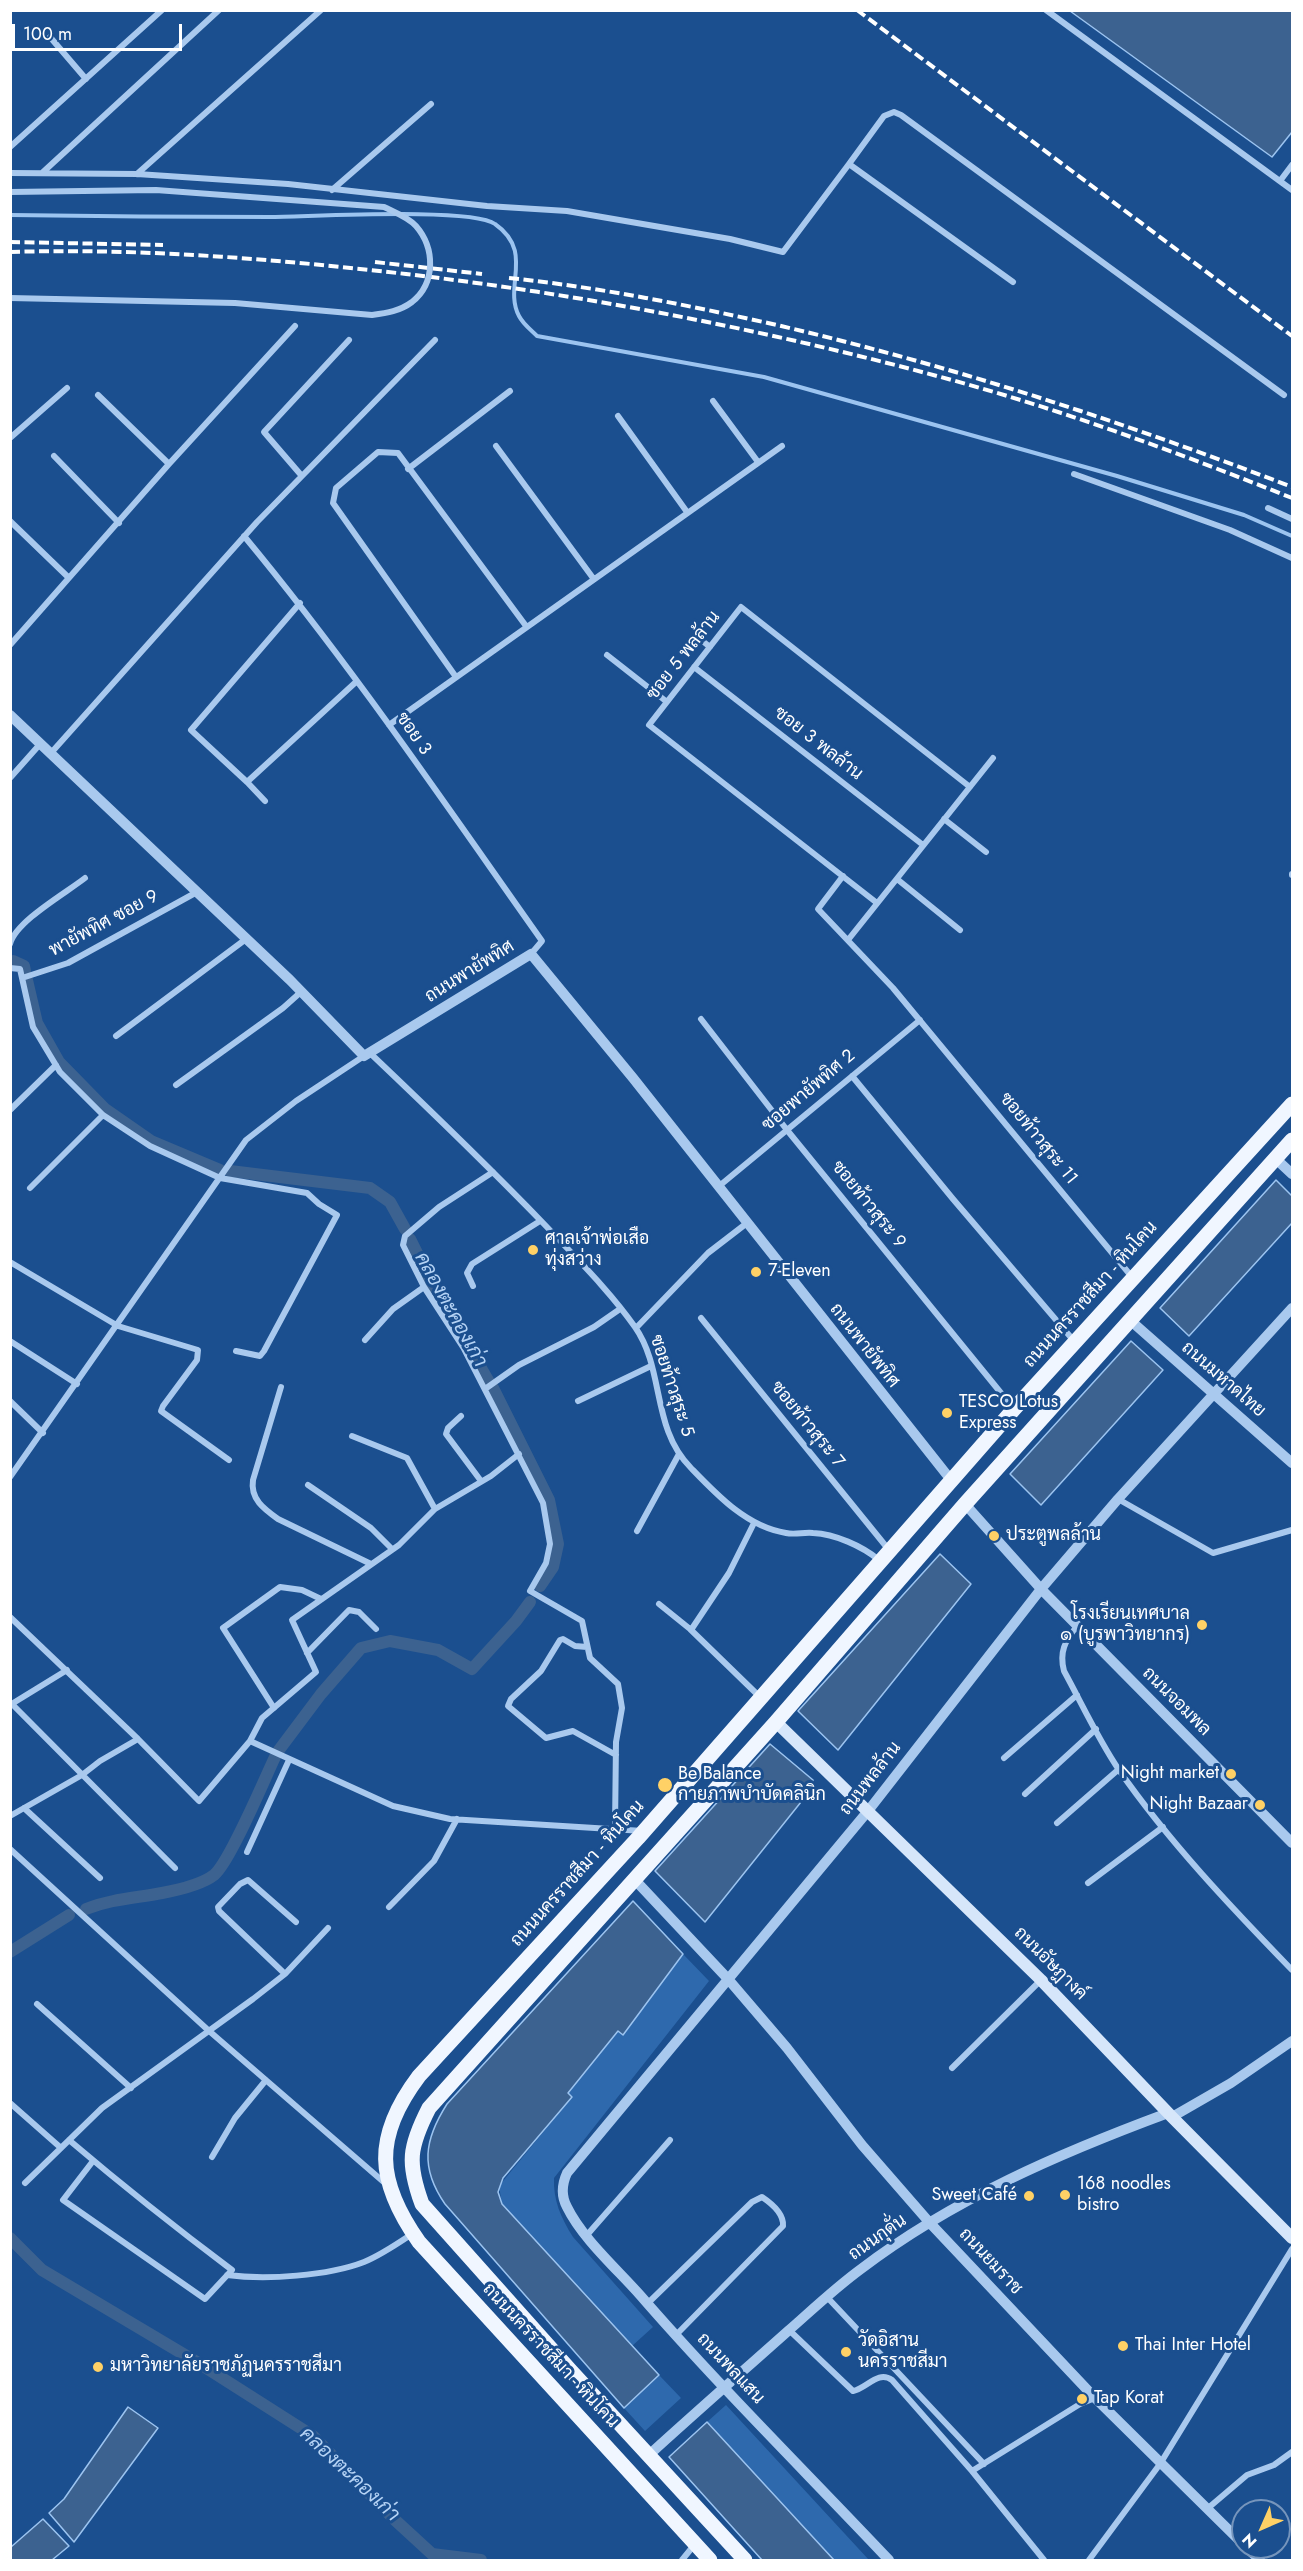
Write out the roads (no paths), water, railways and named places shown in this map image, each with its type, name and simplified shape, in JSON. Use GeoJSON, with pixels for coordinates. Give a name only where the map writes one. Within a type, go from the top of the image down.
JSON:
{"type":"FeatureCollection","features":[{"type":"Feature","properties":{"kind":"main road"},"geometry":{"type":"LineString","coordinates":[[1268,1129],[1293,1093]]}},
{"type":"Feature","properties":{"kind":"main road","name":"ถนนนครราชสีมา - หินโคน"},"geometry":{"type":"LineString","coordinates":[[710,2560],[413,2234],[400,2215],[388,2187],[386,2147],[391,2122],[402,2099],[419,2076],[644,1831],[1074,1341],[1293,1104]]}},
{"type":"Feature","properties":{"kind":"main road","name":"ถนนนครราชสีมา - หินโคน"},"geometry":{"type":"LineString","coordinates":[[745,2560],[570,2370],[422,2204],[413,2180],[411,2160],[416,2134],[429,2108],[776,1722],[965,1504],[1291,1142]]}},
{"type":"Feature","properties":{"kind":"main road"},"geometry":{"type":"LineString","coordinates":[[951,1480],[965,1504]]}},
{"type":"Feature","properties":{"kind":"main road"},"geometry":{"type":"LineString","coordinates":[[759,1701],[776,1722]]}},
{"type":"Feature","properties":{"kind":"main road","name":"ถนนอัษฎางค์"},"geometry":{"type":"LineString","coordinates":[[776,1722],[1041,1980],[1170,2115],[1293,2238]]}},
{"type":"Feature","properties":{"kind":"main road"},"geometry":{"type":"LineString","coordinates":[[616,1861],[635,1880]]}},
{"type":"Feature","properties":{"kind":"main road"},"geometry":{"type":"LineString","coordinates":[[630,2472],[649,2455]]}},
{"type":"Feature","properties":{"kind":"street"},"geometry":{"type":"LineString","coordinates":[[10,147],[162,10]]}},
{"type":"Feature","properties":{"kind":"street"},"geometry":{"type":"LineString","coordinates":[[42,173],[219,10]]}},
{"type":"Feature","properties":{"kind":"street"},"geometry":{"type":"LineString","coordinates":[[137,174],[321,10]]}},
{"type":"Feature","properties":{"kind":"street"},"geometry":{"type":"LineString","coordinates":[[1046,10],[1293,190]]}},
{"type":"Feature","properties":{"kind":"street"},"geometry":{"type":"LineString","coordinates":[[50,37],[86,78]]}},
{"type":"Feature","properties":{"kind":"street"},"geometry":{"type":"LineString","coordinates":[[332,190],[431,104]]}},
{"type":"Feature","properties":{"kind":"street"},"geometry":{"type":"LineString","coordinates":[[10,173],[137,174],[288,184],[487,206],[567,212],[730,239],[783,252],[884,116],[894,112],[1284,395]]}},
{"type":"Feature","properties":{"kind":"street"},"geometry":{"type":"LineString","coordinates":[[849,164],[1013,282]]}},
{"type":"Feature","properties":{"kind":"street"},"geometry":{"type":"LineString","coordinates":[[1280,181],[1293,165]]}},
{"type":"Feature","properties":{"kind":"street"},"geometry":{"type":"LineString","coordinates":[[10,192],[156,190],[384,207],[415,224],[425,239],[430,263],[428,281],[412,302],[393,312],[372,315],[235,303],[10,298]]}},
{"type":"Feature","properties":{"kind":"street"},"geometry":{"type":"LineString","coordinates":[[10,645],[169,464],[295,326]]}},
{"type":"Feature","properties":{"kind":"street"},"geometry":{"type":"LineString","coordinates":[[301,475],[264,432],[349,340]]}},
{"type":"Feature","properties":{"kind":"street"},"geometry":{"type":"LineString","coordinates":[[51,753],[244,536],[435,340]]}},
{"type":"Feature","properties":{"kind":"street"},"geometry":{"type":"LineString","coordinates":[[10,438],[67,388]]}},
{"type":"Feature","properties":{"kind":"street"},"geometry":{"type":"LineString","coordinates":[[408,469],[510,391]]}},
{"type":"Feature","properties":{"kind":"street"},"geometry":{"type":"LineString","coordinates":[[98,394],[169,464]]}},
{"type":"Feature","properties":{"kind":"street"},"geometry":{"type":"LineString","coordinates":[[713,401],[758,462]]}},
{"type":"Feature","properties":{"kind":"street"},"geometry":{"type":"LineString","coordinates":[[618,416],[687,512]]}},
{"type":"Feature","properties":{"kind":"street"},"geometry":{"type":"LineString","coordinates":[[496,446],[593,578]]}},
{"type":"Feature","properties":{"kind":"street"},"geometry":{"type":"LineString","coordinates":[[389,724],[782,446]]}},
{"type":"Feature","properties":{"kind":"street"},"geometry":{"type":"LineString","coordinates":[[456,677],[333,503],[336,488],[378,452],[398,453],[526,626]]}},
{"type":"Feature","properties":{"kind":"street"},"geometry":{"type":"LineString","coordinates":[[54,456],[119,523]]}},
{"type":"Feature","properties":{"kind":"street"},"geometry":{"type":"LineString","coordinates":[[1074,474],[1230,530],[1293,558]]}},
{"type":"Feature","properties":{"kind":"street"},"geometry":{"type":"LineString","coordinates":[[1268,508],[1293,519]]}},
{"type":"Feature","properties":{"kind":"street"},"geometry":{"type":"LineString","coordinates":[[10,521],[69,578]]}},
{"type":"Feature","properties":{"kind":"street","name":"ซอย 3"},"geometry":{"type":"LineString","coordinates":[[244,536],[300,603],[389,724],[542,941],[531,954]]}},
{"type":"Feature","properties":{"kind":"street"},"geometry":{"type":"LineString","coordinates":[[265,801],[191,730],[300,603]]}},
{"type":"Feature","properties":{"kind":"street","name":"ซอย 5 พลล้าน"},"geometry":{"type":"LineString","coordinates":[[877,903],[649,725],[741,606],[970,787]]}},
{"type":"Feature","properties":{"kind":"street"},"geometry":{"type":"LineString","coordinates":[[695,635],[710,646]]}},
{"type":"Feature","properties":{"kind":"street"},"geometry":{"type":"LineString","coordinates":[[607,655],[667,702]]}},
{"type":"Feature","properties":{"kind":"street","name":"ซอย 3 พลล้าน"},"geometry":{"type":"LineString","coordinates":[[694,667],[923,845]]}},
{"type":"Feature","properties":{"kind":"street"},"geometry":{"type":"LineString","coordinates":[[247,782],[357,681]]}},
{"type":"Feature","properties":{"kind":"street"},"geometry":{"type":"LineString","coordinates":[[10,715],[367,1055],[296,1101],[246,1140],[10,1478]]}},
{"type":"Feature","properties":{"kind":"street"},"geometry":{"type":"LineString","coordinates":[[10,778],[41,743]]}},
{"type":"Feature","properties":{"kind":"street"},"geometry":{"type":"LineString","coordinates":[[848,940],[993,758]]}},
{"type":"Feature","properties":{"kind":"street"},"geometry":{"type":"LineString","coordinates":[[944,819],[986,852]]}},
{"type":"Feature","properties":{"kind":"street","name":"ซอยท้าวสุระ 11"},"geometry":{"type":"LineString","coordinates":[[843,876],[818,909],[893,988],[1132,1278]]}},
{"type":"Feature","properties":{"kind":"street"},"geometry":{"type":"LineString","coordinates":[[10,944],[12,938],[30,919],[85,878]]}},
{"type":"Feature","properties":{"kind":"street"},"geometry":{"type":"LineString","coordinates":[[897,879],[960,930]]}},
{"type":"Feature","properties":{"kind":"street","name":"พายัพทิศ ซอย 9"},"geometry":{"type":"LineString","coordinates":[[22,978],[68,963],[197,892]]}},
{"type":"Feature","properties":{"kind":"street"},"geometry":{"type":"LineString","coordinates":[[116,1036],[246,939]]}},
{"type":"Feature","properties":{"kind":"street","name":"ถนนพายัพทิศ"},"geometry":{"type":"LineString","coordinates":[[367,1055],[531,954],[951,1480]]}},
{"type":"Feature","properties":{"kind":"street"},"geometry":{"type":"LineString","coordinates":[[10,968],[20,969],[33,1027],[56,1065],[103,1114],[150,1146],[220,1178],[307,1192],[319,1204],[337,1215],[264,1351],[260,1356],[236,1351]]}},
{"type":"Feature","properties":{"kind":"street"},"geometry":{"type":"LineString","coordinates":[[176,1085],[302,992]]}},
{"type":"Feature","properties":{"kind":"street","name":"ซอยท้าวสุระ 9"},"geometry":{"type":"LineString","coordinates":[[701,1019],[787,1130],[1014,1409]]}},
{"type":"Feature","properties":{"kind":"street","name":"ซอยพายัพทิศ 2"},"geometry":{"type":"LineString","coordinates":[[718,1187],[920,1020]]}},
{"type":"Feature","properties":{"kind":"street","name":"ซอยท้าวสุระ 5"},"geometry":{"type":"LineString","coordinates":[[367,1055],[493,1172],[636,1328],[646,1348],[669,1439],[679,1454],[716,1491],[754,1523],[787,1534],[815,1533],[884,1555]]}},
{"type":"Feature","properties":{"kind":"street"},"geometry":{"type":"LineString","coordinates":[[10,1110],[56,1065]]}},
{"type":"Feature","properties":{"kind":"street"},"geometry":{"type":"LineString","coordinates":[[852,1076],[1074,1341]]}},
{"type":"Feature","properties":{"kind":"street"},"geometry":{"type":"LineString","coordinates":[[30,1188],[103,1114]]}},
{"type":"Feature","properties":{"kind":"street"},"geometry":{"type":"LineString","coordinates":[[1276,1159],[1293,1174]]}},
{"type":"Feature","properties":{"kind":"street"},"geometry":{"type":"LineString","coordinates":[[493,1172],[439,1207],[405,1236],[403,1245],[424,1287],[463,1347],[543,1503],[550,1544],[546,1563],[530,1591],[582,1621],[590,1658],[618,1684],[622,1708],[616,1755],[615,1828]]}},
{"type":"Feature","properties":{"kind":"street"},"geometry":{"type":"LineString","coordinates":[[473,1286],[467,1273],[472,1264],[540,1221]]}},
{"type":"Feature","properties":{"kind":"street"},"geometry":{"type":"LineString","coordinates":[[636,1328],[708,1254],[747,1223]]}},
{"type":"Feature","properties":{"kind":"street"},"geometry":{"type":"LineString","coordinates":[[10,1262],[118,1326],[198,1350],[197,1360],[161,1411],[230,1460]]}},
{"type":"Feature","properties":{"kind":"street"},"geometry":{"type":"LineString","coordinates":[[365,1340],[393,1309],[424,1287]]}},
{"type":"Feature","properties":{"kind":"street"},"geometry":{"type":"LineString","coordinates":[[1214,1394],[1293,1308]]}},
{"type":"Feature","properties":{"kind":"street"},"geometry":{"type":"LineString","coordinates":[[485,1389],[519,1365],[594,1327],[620,1309]]}},
{"type":"Feature","properties":{"kind":"street","name":"ซอยท้าวสุระ 7"},"geometry":{"type":"LineString","coordinates":[[701,1318],[884,1555]]}},
{"type":"Feature","properties":{"kind":"street","name":"ถนนมหาดไทย"},"geometry":{"type":"LineString","coordinates":[[1131,1321],[1293,1463]]}},
{"type":"Feature","properties":{"kind":"street"},"geometry":{"type":"LineString","coordinates":[[10,1341],[77,1384]]}},
{"type":"Feature","properties":{"kind":"street"},"geometry":{"type":"LineString","coordinates":[[578,1401],[651,1366]]}},
{"type":"Feature","properties":{"kind":"street"},"geometry":{"type":"LineString","coordinates":[[281,1387],[253,1480],[252,1494],[265,1509],[278,1519],[371,1564]]}},
{"type":"Feature","properties":{"kind":"street","name":"ถนนพลล้าน"},"geometry":{"type":"LineString","coordinates":[[563,2189],[567,2173],[868,1811],[1041,1589],[1118,1499],[1214,1394]]}},
{"type":"Feature","properties":{"kind":"street"},"geometry":{"type":"LineString","coordinates":[[10,1401],[43,1433]]}},
{"type":"Feature","properties":{"kind":"street"},"geometry":{"type":"LineString","coordinates":[[461,1416],[448,1428],[446,1434],[482,1481]]}},
{"type":"Feature","properties":{"kind":"street"},"geometry":{"type":"LineString","coordinates":[[352,1436],[407,1458],[435,1509]]}},
{"type":"Feature","properties":{"kind":"street"},"geometry":{"type":"LineString","coordinates":[[10,1617],[138,1739],[199,1801],[250,1742],[262,1718],[316,1672],[292,1620],[392,1549],[435,1509],[482,1481],[519,1454]]}},
{"type":"Feature","properties":{"kind":"street"},"geometry":{"type":"LineString","coordinates":[[638,1530],[679,1454]]}},
{"type":"Feature","properties":{"kind":"street"},"geometry":{"type":"LineString","coordinates":[[308,1485],[371,1528],[392,1549]]}},
{"type":"Feature","properties":{"kind":"street"},"geometry":{"type":"LineString","coordinates":[[1118,1499],[1213,1552],[1293,1530]]}},
{"type":"Feature","properties":{"kind":"street","name":"ถนนจอมพล"},"geometry":{"type":"LineString","coordinates":[[965,1504],[1041,1589],[1293,1843]]}},
{"type":"Feature","properties":{"kind":"street"},"geometry":{"type":"LineString","coordinates":[[692,1630],[733,1567],[754,1523]]}},
{"type":"Feature","properties":{"kind":"street"},"geometry":{"type":"LineString","coordinates":[[274,1708],[223,1628],[282,1587],[308,1592],[321,1599]]}},
{"type":"Feature","properties":{"kind":"street"},"geometry":{"type":"LineString","coordinates":[[659,1604],[692,1630],[759,1701]]}},
{"type":"Feature","properties":{"kind":"street"},"geometry":{"type":"LineString","coordinates":[[307,1653],[349,1610],[359,1612],[376,1629]]}},
{"type":"Feature","properties":{"kind":"street"},"geometry":{"type":"LineString","coordinates":[[1077,1626],[1065,1641],[1060,1658],[1064,1671],[1119,1769],[1163,1827],[1255,1931],[1293,1970]]}},
{"type":"Feature","properties":{"kind":"street"},"geometry":{"type":"LineString","coordinates":[[587,1647],[575,1646],[563,1639],[560,1640],[541,1671],[511,1699],[508,1706],[546,1738],[573,1731],[616,1755]]}},
{"type":"Feature","properties":{"kind":"street"},"geometry":{"type":"LineString","coordinates":[[67,1670],[11,1704],[175,1868]]}},
{"type":"Feature","properties":{"kind":"street"},"geometry":{"type":"LineString","coordinates":[[1004,1758],[1077,1695]]}},
{"type":"Feature","properties":{"kind":"street"},"geometry":{"type":"LineString","coordinates":[[1025,1794],[1095,1729]]}},
{"type":"Feature","properties":{"kind":"street"},"geometry":{"type":"LineString","coordinates":[[10,1816],[82,1775],[100,1761],[138,1739]]}},
{"type":"Feature","properties":{"kind":"street"},"geometry":{"type":"LineString","coordinates":[[250,1742],[393,1806],[457,1820],[644,1831]]}},
{"type":"Feature","properties":{"kind":"street"},"geometry":{"type":"LineString","coordinates":[[247,1852],[289,1760]]}},
{"type":"Feature","properties":{"kind":"street"},"geometry":{"type":"LineString","coordinates":[[1057,1823],[1119,1769]]}},
{"type":"Feature","properties":{"kind":"street"},"geometry":{"type":"LineString","coordinates":[[24,1808],[100,1878]]}},
{"type":"Feature","properties":{"kind":"street"},"geometry":{"type":"LineString","coordinates":[[389,1907],[434,1861],[457,1820]]}},
{"type":"Feature","properties":{"kind":"street"},"geometry":{"type":"LineString","coordinates":[[1088,1883],[1163,1827]]}},
{"type":"Feature","properties":{"kind":"street"},"geometry":{"type":"LineString","coordinates":[[10,1849],[208,2030],[388,2187]]}},
{"type":"Feature","properties":{"kind":"street"},"geometry":{"type":"LineString","coordinates":[[285,1974],[219,1911],[218,1907],[240,1884],[248,1880],[296,1922]]}},
{"type":"Feature","properties":{"kind":"street","name":"ถนนยมราช"},"geometry":{"type":"LineString","coordinates":[[635,1880],[728,1979],[787,2048],[862,2145],[929,2222],[1095,2398],[1231,2532]]}},
{"type":"Feature","properties":{"kind":"street"},"geometry":{"type":"LineString","coordinates":[[24,2183],[102,2108],[254,1999],[285,1974],[327,1928]]}},
{"type":"Feature","properties":{"kind":"street"},"geometry":{"type":"LineString","coordinates":[[952,2068],[1041,1980]]}},
{"type":"Feature","properties":{"kind":"street"},"geometry":{"type":"LineString","coordinates":[[37,2004],[131,2088]]}},
{"type":"Feature","properties":{"kind":"street","name":"ถนนกุดั่น"},"geometry":{"type":"LineString","coordinates":[[649,2455],[826,2296],[929,2222],[1003,2182],[1075,2149],[1170,2115],[1231,2083],[1293,2041]]}},
{"type":"Feature","properties":{"kind":"street"},"geometry":{"type":"LineString","coordinates":[[212,2157],[235,2118],[266,2080]]}},
{"type":"Feature","properties":{"kind":"street"},"geometry":{"type":"LineString","coordinates":[[10,2103],[61,2148]]}},
{"type":"Feature","properties":{"kind":"street"},"geometry":{"type":"LineString","coordinates":[[69,2140],[152,2210],[232,2270],[205,2299],[63,2200],[93,2161]]}},
{"type":"Feature","properties":{"kind":"street"},"geometry":{"type":"LineString","coordinates":[[587,2235],[670,2140]]}},
{"type":"Feature","properties":{"kind":"street","name":"ถนนพลแสน"},"geometry":{"type":"LineString","coordinates":[[563,2189],[568,2209],[587,2235],[647,2304],[889,2560]]}},
{"type":"Feature","properties":{"kind":"street"},"geometry":{"type":"LineString","coordinates":[[647,2304],[752,2202],[762,2197],[775,2208],[783,2219],[783,2226],[676,2335]]}},
{"type":"Feature","properties":{"kind":"street"},"geometry":{"type":"LineString","coordinates":[[227,2275],[262,2276],[341,2268],[373,2258],[413,2234]]}},
{"type":"Feature","properties":{"kind":"street"},"geometry":{"type":"LineString","coordinates":[[1089,2560],[1160,2464],[1293,2249]]}},
{"type":"Feature","properties":{"kind":"street"},"geometry":{"type":"LineString","coordinates":[[826,2296],[984,2464]]}},
{"type":"Feature","properties":{"kind":"street"},"geometry":{"type":"LineString","coordinates":[[789,2330],[853,2391],[880,2376],[890,2378],[972,2471],[1044,2560]]}},
{"type":"Feature","properties":{"kind":"street"},"geometry":{"type":"LineString","coordinates":[[972,2471],[1080,2404],[1095,2398]]}},
{"type":"Feature","properties":{"kind":"street"},"geometry":{"type":"LineString","coordinates":[[1207,2509],[1247,2475],[1274,2465],[1293,2452]]}},
{"type":"Feature","properties":{"kind":"street"},"geometry":{"type":"LineString","coordinates":[[682,2560],[695,2544]]}},
{"type":"Feature","properties":{"kind":"waterway"},"geometry":{"type":"LineString","coordinates":[[10,215],[270,217],[424,214],[480,219],[495,224],[507,235],[513,246],[516,258],[515,305],[521,319],[537,336],[764,377],[1117,476],[1244,515],[1292,536]]}},
{"type":"Feature","properties":{"kind":"waterway","name":"คลองตะคองเก่า"},"geometry":{"type":"LineString","coordinates":[[13,961],[24,966],[25,971]]}},
{"type":"Feature","properties":{"kind":"waterway","name":"คลองตะคองเก่า"},"geometry":{"type":"LineString","coordinates":[[27,980],[37,1023],[59,1062],[105,1109],[151,1141],[220,1170]]}},
{"type":"Feature","properties":{"kind":"waterway","name":"คลองตะคองเก่า"},"geometry":{"type":"LineString","coordinates":[[230,1171],[370,1188],[390,1202],[405,1229]]}},
{"type":"Feature","properties":{"kind":"waterway","name":"คลองตะคองเก่า"},"geometry":{"type":"LineString","coordinates":[[410,1239],[431,1281],[489,1382]]}},
{"type":"Feature","properties":{"kind":"waterway","name":"คลองตะคองเก่า"},"geometry":{"type":"LineString","coordinates":[[493,1388],[549,1500],[558,1544],[553,1567],[540,1586]]}},
{"type":"Feature","properties":{"kind":"waterway","name":"คลองตะคองเก่า"},"geometry":{"type":"LineString","coordinates":[[279,1750],[321,1694],[361,1648],[390,1641],[438,1650],[472,1669],[516,1621],[530,1602]]}},
{"type":"Feature","properties":{"kind":"waterway","name":"คลองตะคองเก่า"},"geometry":{"type":"LineString","coordinates":[[86,1909],[114,1901],[182,1889],[203,1882],[214,1875],[229,1854],[275,1757]]}},
{"type":"Feature","properties":{"kind":"waterway","name":"คลองตะคองเก่า"},"geometry":{"type":"LineString","coordinates":[[10,1952],[69,1915]]}},
{"type":"Feature","properties":{"kind":"waterway","name":"คลองตะคองเก่า"},"geometry":{"type":"LineString","coordinates":[[10,2238],[42,2270],[200,2364],[313,2436],[395,2520],[432,2554],[481,2560]]}},
{"type":"Feature","properties":{"kind":"railway"},"geometry":{"type":"LineString","coordinates":[[857,10],[1292,336]]}},
{"type":"Feature","properties":{"kind":"railway"},"geometry":{"type":"LineString","coordinates":[[10,242],[163,245]]}},
{"type":"Feature","properties":{"kind":"railway"},"geometry":{"type":"LineString","coordinates":[[10,252],[159,253],[307,264],[473,282],[673,315],[871,359],[1027,402],[1205,464],[1292,498]]}},
{"type":"Feature","properties":{"kind":"railway"},"geometry":{"type":"LineString","coordinates":[[375,262],[482,274]]}},
{"type":"Feature","properties":{"kind":"railway"},"geometry":{"type":"LineString","coordinates":[[509,278],[607,291],[704,309],[835,339],[967,376],[1098,417],[1292,487]]}},
{"type":"Feature","properties":{"kind":"place","name":"ศาลเจ้าพ่อเสือ ทุ่งสว่าง"},"geometry":{"type":"Point","coordinates":[533,1250]}},
{"type":"Feature","properties":{"kind":"place","name":"7-Eleven"},"geometry":{"type":"Point","coordinates":[756,1272]}},
{"type":"Feature","properties":{"kind":"place","name":"TESCO Lotus Express"},"geometry":{"type":"Point","coordinates":[947,1413]}},
{"type":"Feature","properties":{"kind":"place","name":"ประตูพลล้าน"},"geometry":{"type":"Point","coordinates":[994,1536]}},
{"type":"Feature","properties":{"kind":"place","name":"โรงเรียนเทศบาล ๑ (บูรพาวิทยากร)"},"geometry":{"type":"Point","coordinates":[1202,1625]}},
{"type":"Feature","properties":{"kind":"place","name":"Night market"},"geometry":{"type":"Point","coordinates":[1231,1774]}},
{"type":"Feature","properties":{"kind":"place","name":"Be Balance กายภาพบำบัดคลินิก"},"geometry":{"type":"Point","coordinates":[665,1785]}},
{"type":"Feature","properties":{"kind":"place","name":"Night Bazaar"},"geometry":{"type":"Point","coordinates":[1260,1805]}},
{"type":"Feature","properties":{"kind":"place","name":"168 noodles bistro"},"geometry":{"type":"Point","coordinates":[1065,2195]}},
{"type":"Feature","properties":{"kind":"place","name":"Sweet Café"},"geometry":{"type":"Point","coordinates":[1029,2196]}},
{"type":"Feature","properties":{"kind":"place","name":"Thai Inter Hotel"},"geometry":{"type":"Point","coordinates":[1123,2346]}},
{"type":"Feature","properties":{"kind":"place","name":"วัดอิสาน นครราชสีมา"},"geometry":{"type":"Point","coordinates":[846,2352]}},
{"type":"Feature","properties":{"kind":"place","name":"มหาวิทยาลัยราชภัฏนครราชสีมา"},"geometry":{"type":"Point","coordinates":[98,2367]}},
{"type":"Feature","properties":{"kind":"place","name":"Tap Korat"},"geometry":{"type":"Point","coordinates":[1082,2399]}}]}
